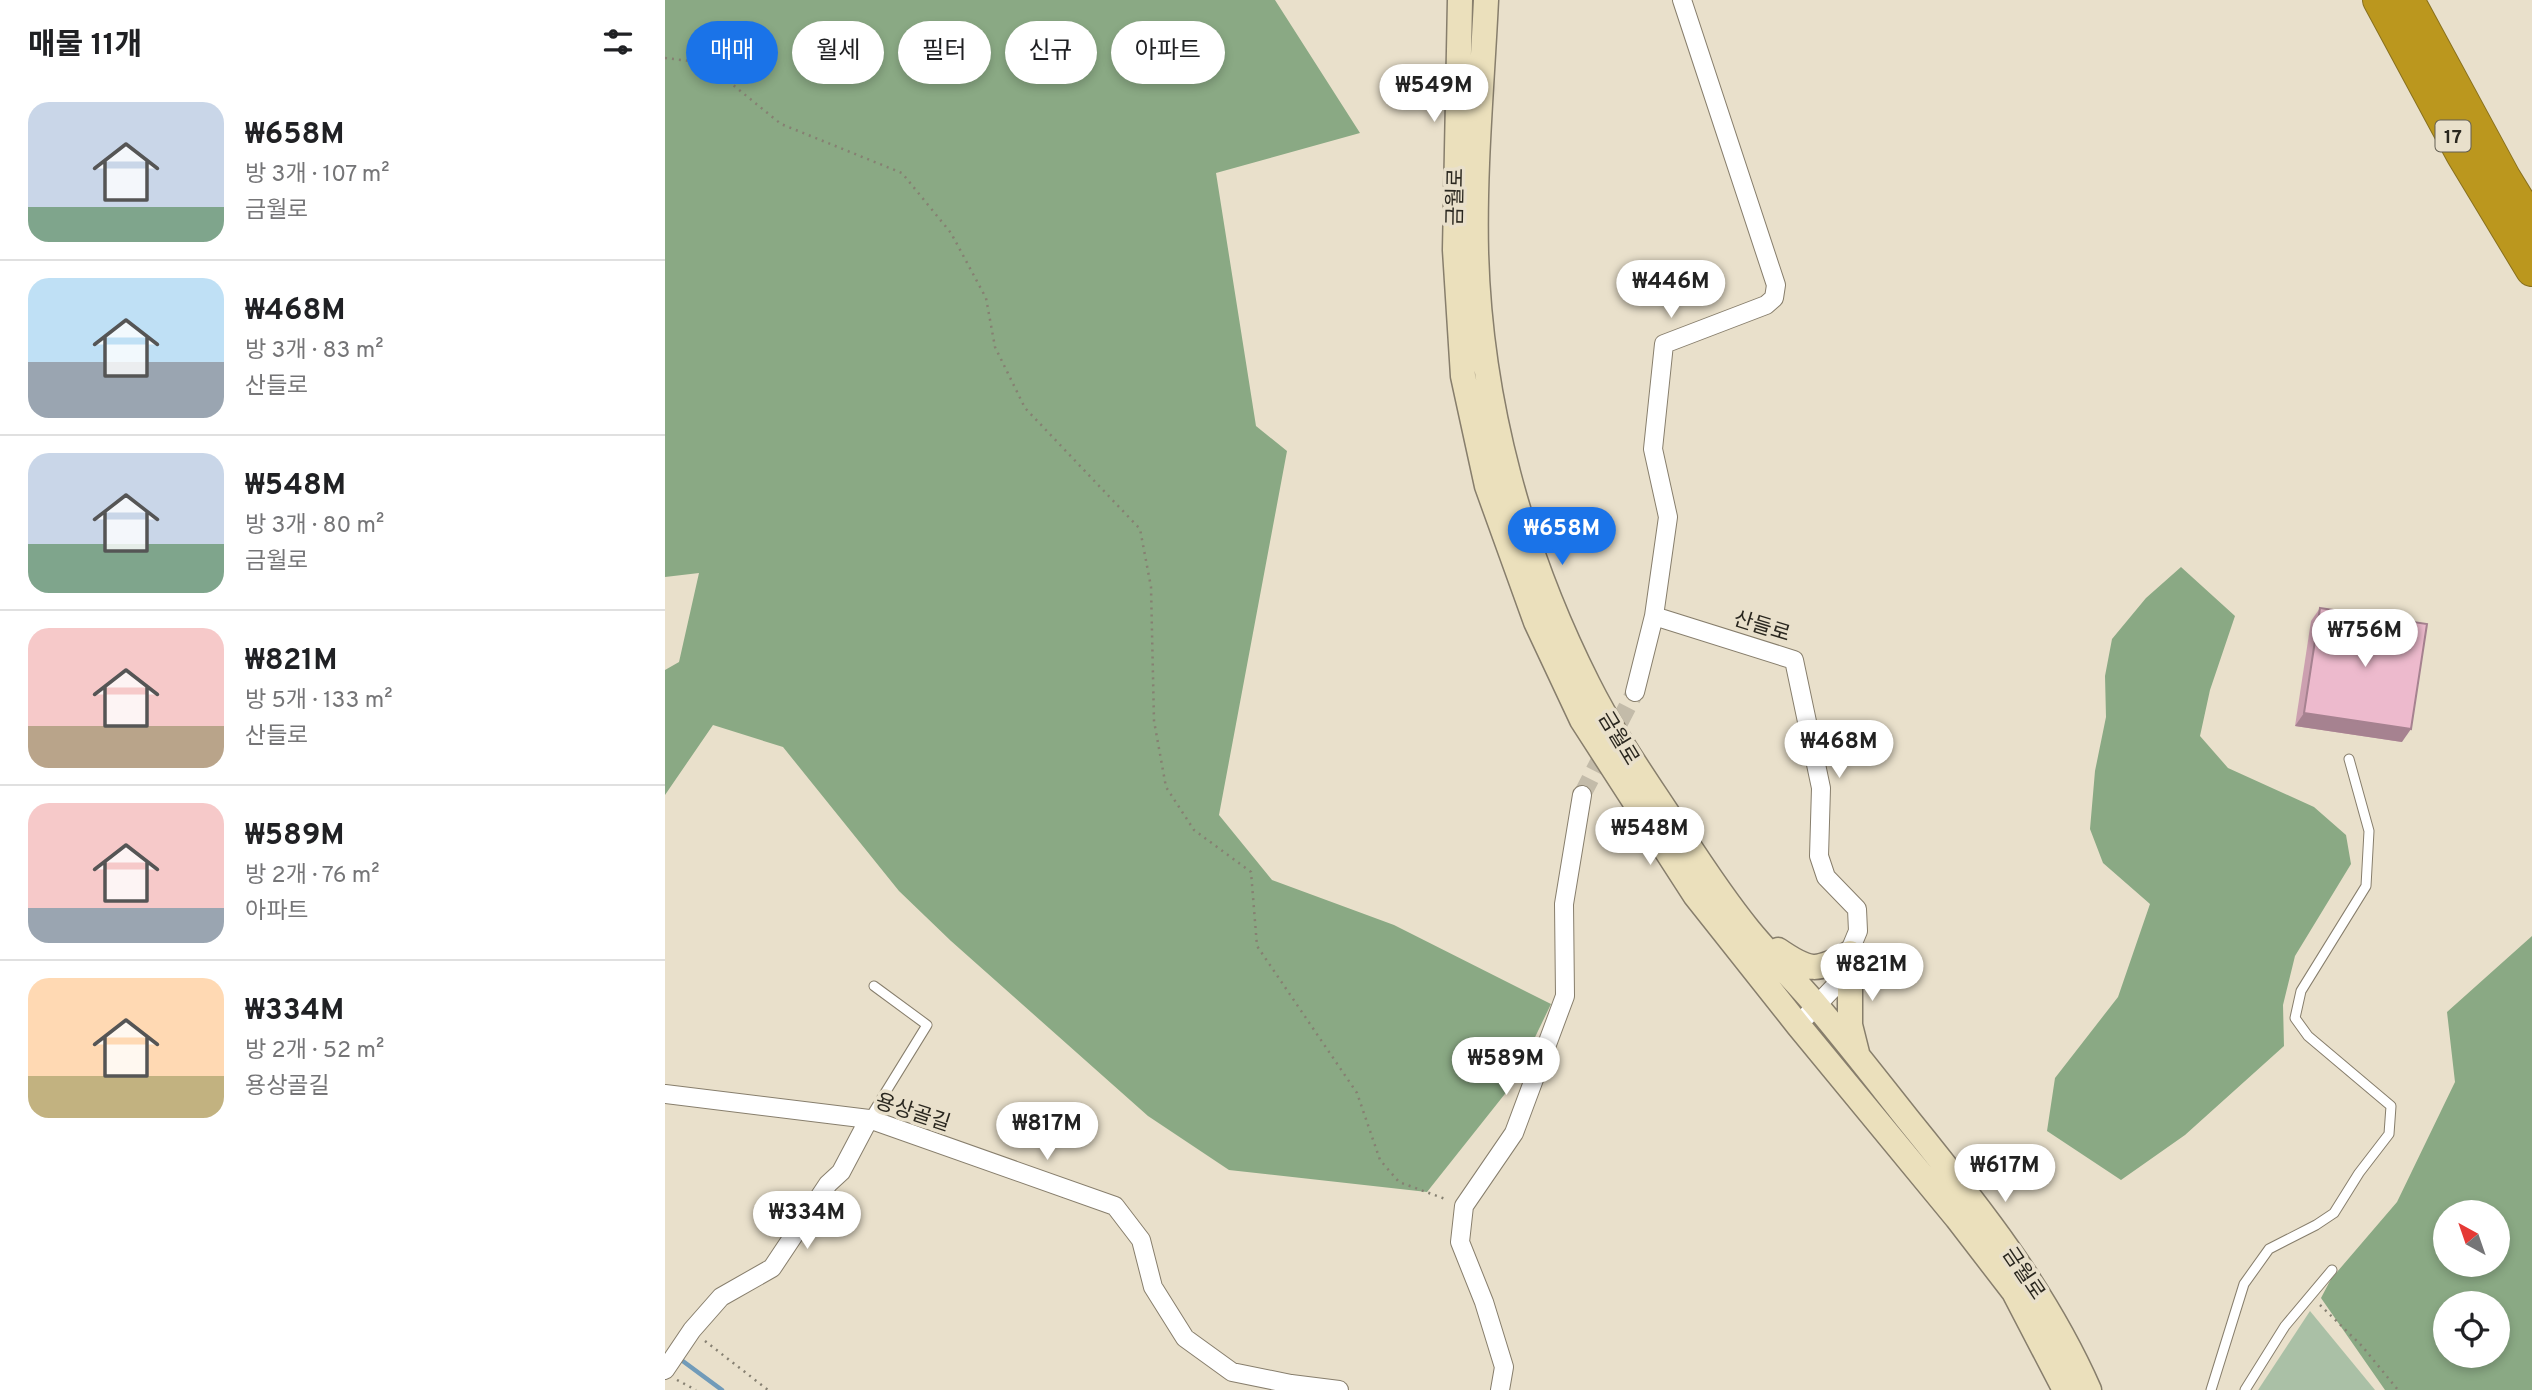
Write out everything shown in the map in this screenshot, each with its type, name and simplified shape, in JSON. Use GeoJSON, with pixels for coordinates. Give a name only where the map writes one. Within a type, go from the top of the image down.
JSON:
{"type":"FeatureCollection","features":[{"type":"Feature","properties":{"kind":"highway","name":"17"},"geometry":{"type":"LineString","coordinates":[[2379,0],[2462,154],[2532,270]]}},
{"type":"Feature","properties":{"kind":"highway","name":"17"},"geometry":{"type":"LineString","coordinates":[[2408,0],[2504,177],[2532,223]]}},
{"type":"Feature","properties":{"kind":"main road","name":"금월로"},"geometry":{"type":"LineString","coordinates":[[1460,0],[1455,250],[1463,376],[1487,486],[1536,622],[1582,720],[1695,895],[1798,1025],[1958,1218],[2014,1292],[2065,1390]]}},
{"type":"Feature","properties":{"kind":"main road","name":"금월로"},"geometry":{"type":"LineString","coordinates":[[1486,0],[1476,254],[1485,352],[1502,457],[1552,605],[1588,685],[1626,752],[1747,928],[1817,1006],[1983,1212],[2044,1302],[2089,1390]]}},
{"type":"Feature","properties":{"kind":"main road"},"geometry":{"type":"LineString","coordinates":[[1747,928],[1806,968],[1828,965],[1850,953],[1850,1025],[1858,1057]]}},
{"type":"Feature","properties":{"kind":"street"},"geometry":{"type":"LineString","coordinates":[[1635,692],[1654,616],[1668,517],[1653,449],[1664,344],[1766,305],[1775,298],[1776,285],[1682,0]]}},
{"type":"Feature","properties":{"kind":"street","name":"산들로"},"geometry":{"type":"LineString","coordinates":[[1654,616],[1794,660],[1821,788],[1819,856],[1826,877],[1857,909],[1858,930],[1835,986],[1798,1025]]}},
{"type":"Feature","properties":{"kind":"street"},"geometry":{"type":"LineString","coordinates":[[1500,1390],[1504,1367],[1484,1302],[1460,1242],[1464,1206],[1514,1133],[1565,996],[1564,904],[1582,794]]}},
{"type":"Feature","properties":{"kind":"street","name":"용상골길"},"geometry":{"type":"LineString","coordinates":[[665,1094],[869,1119],[1115,1206],[1141,1240],[1153,1287],[1185,1338],[1232,1372],[1339,1390]]}},
{"type":"Feature","properties":{"kind":"street"},"geometry":{"type":"LineString","coordinates":[[669,1371],[689,1334],[721,1297],[772,1268],[828,1184],[841,1172],[869,1119]]}},
{"type":"Feature","properties":{"kind":"lane"},"geometry":{"type":"LineString","coordinates":[[2211,1390],[2244,1284],[2269,1249],[2334,1213],[2359,1173],[2389,1134],[2392,1106],[2308,1036],[2295,1018],[2301,991],[2366,886],[2369,831],[2349,759]]}},
{"type":"Feature","properties":{"kind":"lane"},"geometry":{"type":"LineString","coordinates":[[869,1119],[927,1025],[874,986]]}},
{"type":"Feature","properties":{"kind":"lane"},"geometry":{"type":"LineString","coordinates":[[2245,1390],[2284,1326],[2332,1270]]}},
{"type":"Feature","properties":{"kind":"path"},"geometry":{"type":"LineString","coordinates":[[665,58],[706,63],[781,124],[902,173],[951,233],[986,298],[995,347],[1025,408],[1140,528],[1151,587],[1154,721],[1166,787],[1194,830],[1251,872],[1257,946],[1357,1093],[1380,1160],[1399,1182],[1464,1206]]}},
{"type":"Feature","properties":{"kind":"path"},"geometry":{"type":"LineString","coordinates":[[2309,1298],[2336,1318],[2398,1390]]}},
{"type":"Feature","properties":{"kind":"path"},"geometry":{"type":"LineString","coordinates":[[689,1334],[768,1390]]}},
{"type":"Feature","properties":{"kind":"path"},"geometry":{"type":"LineString","coordinates":[[669,1371],[696,1390]]}},
{"type":"Feature","properties":{"kind":"green space"},"geometry":{"type":"Polygon","coordinates":[[[665,0],[1275,0],[1360,133],[1216,173],[1256,426],[1287,451],[1219,815],[1272,880],[1394,925],[1551,1004],[1512,1085],[1427,1192],[1229,1170],[1148,1116],[951,941],[899,891],[783,747],[713,725],[665,795],[665,670],[679,662],[699,573],[665,577],[665,0]]]}},
{"type":"Feature","properties":{"kind":"green space"},"geometry":{"type":"Polygon","coordinates":[[[2181,567],[2235,616],[2210,690],[2200,736],[2228,768],[2314,807],[2346,835],[2351,864],[2295,956],[2283,1005],[2284,1046],[2185,1135],[2121,1180],[2047,1131],[2055,1078],[2118,997],[2150,904],[2103,863],[2090,829],[2095,771],[2106,717],[2105,676],[2112,639],[2146,598],[2181,567]]]}},
{"type":"Feature","properties":{"kind":"green space"},"geometry":{"type":"Polygon","coordinates":[[[2532,936],[2532,1390],[2385,1390],[2321,1298],[2331,1279],[2397,1202],[2455,1082],[2447,1012],[2532,936]]]}},
{"type":"Feature","properties":{"kind":"green space"},"geometry":{"type":"Polygon","coordinates":[[[2310,1311],[2375,1390],[2258,1390],[2310,1311]]]}},
{"type":"Feature","properties":{"kind":"building"},"geometry":{"type":"Polygon","coordinates":[[[2320,608],[2427,624],[2411,729],[2304,713],[2320,608]]]}},
{"type":"Feature","properties":{"kind":"waterway"},"geometry":{"type":"LineString","coordinates":[[680,1359],[722,1390]]}},
{"type":"Feature","properties":{"kind":"tunnel"},"geometry":{"type":"LineString","coordinates":[[1582,795],[1635,692]]}}]}
